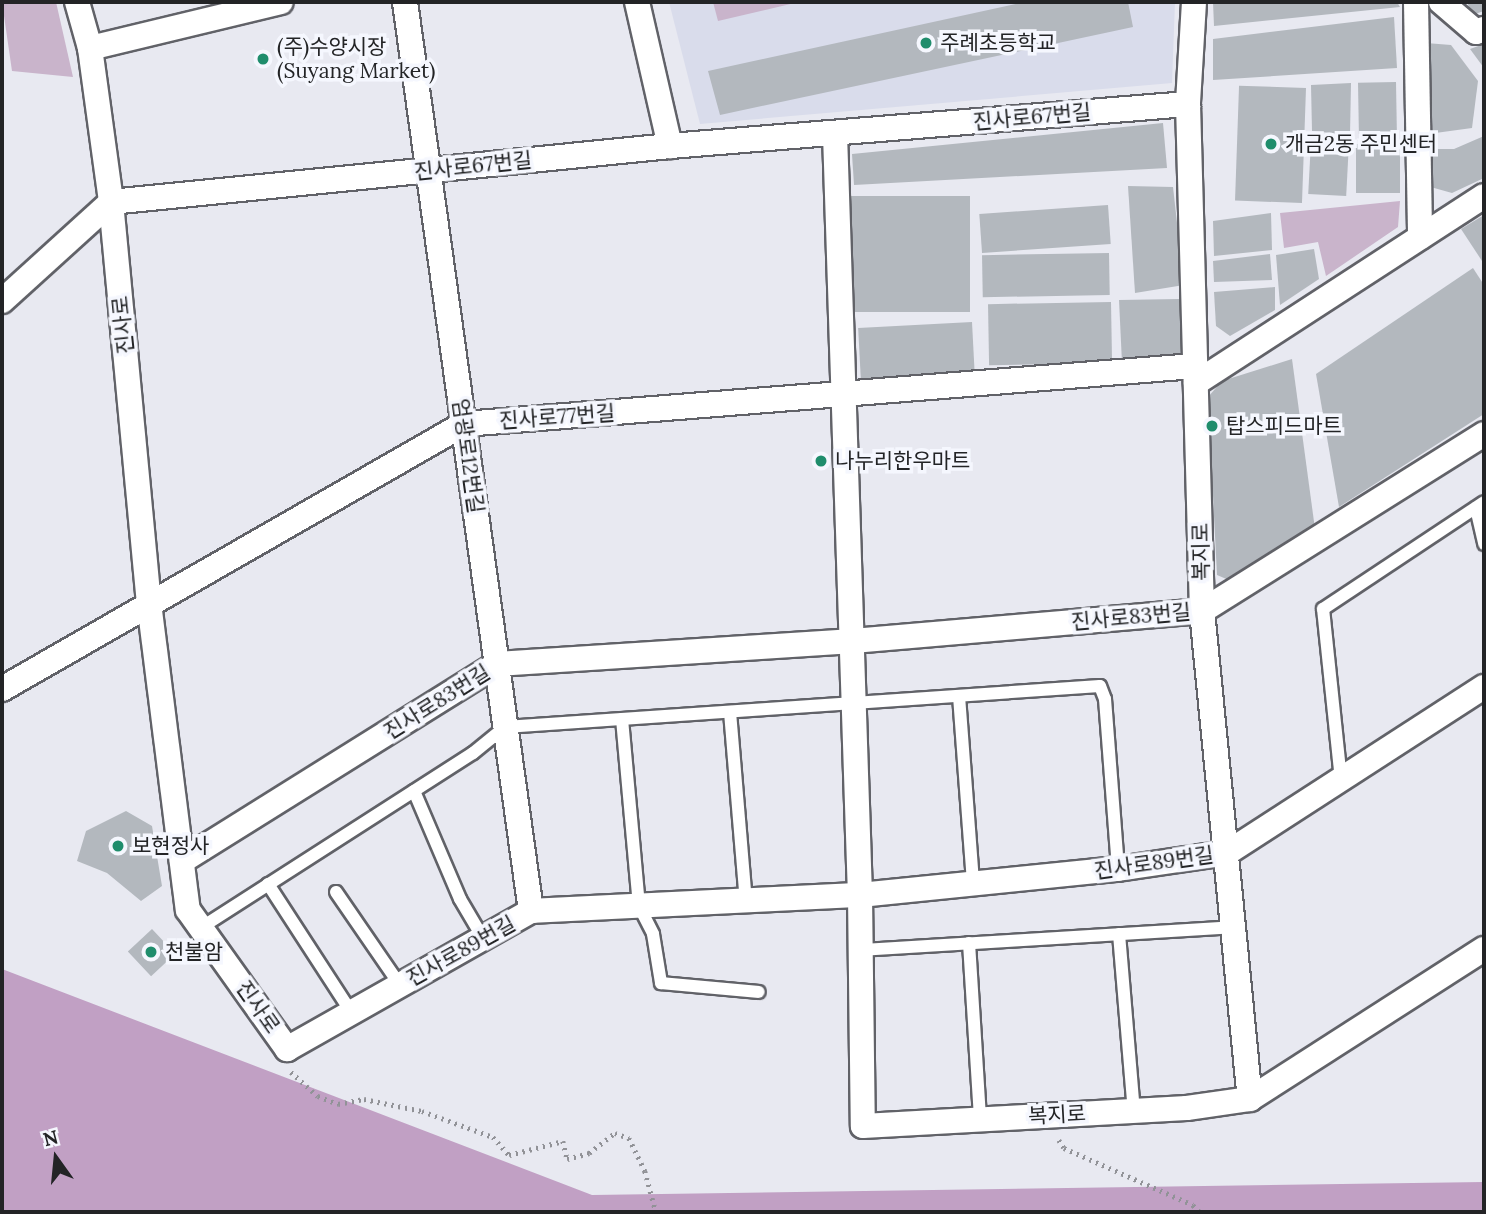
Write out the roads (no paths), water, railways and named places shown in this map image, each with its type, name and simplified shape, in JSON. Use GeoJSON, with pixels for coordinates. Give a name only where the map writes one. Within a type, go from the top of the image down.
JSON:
{"type":"FeatureCollection","features":[{"type":"Feature","properties":{"kind":"street","name":"진사로"},"geometry":{"type":"LineString","coordinates":[[77,2],[90,48],[111,202],[149,603],[188,910],[287,1049]]}},
{"type":"Feature","properties":{"kind":"street"},"geometry":{"type":"LineString","coordinates":[[90,48],[281,2]]}},
{"type":"Feature","properties":{"kind":"street","name":"엄광로12번길"},"geometry":{"type":"LineString","coordinates":[[405,2],[531,911]]}},
{"type":"Feature","properties":{"kind":"street"},"geometry":{"type":"LineString","coordinates":[[637,2],[670,146]]}},
{"type":"Feature","properties":{"kind":"street","name":"복지로"},"geometry":{"type":"LineString","coordinates":[[1194,2],[1188,104],[1202,611],[1250,1100]]}},
{"type":"Feature","properties":{"kind":"street"},"geometry":{"type":"LineString","coordinates":[[1416,2],[1420,237]]}},
{"type":"Feature","properties":{"kind":"street"},"geometry":{"type":"LineString","coordinates":[[1441,2],[1476,32],[1484,29]]}},
{"type":"Feature","properties":{"kind":"street","name":"진사로67번길"},"geometry":{"type":"LineString","coordinates":[[111,202],[670,146],[1188,104]]}},
{"type":"Feature","properties":{"kind":"street"},"geometry":{"type":"LineString","coordinates":[[835,134],[861,950]]}},
{"type":"Feature","properties":{"kind":"street","name":"진사로77번길"},"geometry":{"type":"LineString","coordinates":[[149,603],[464,424],[1196,374],[1484,196]]}},
{"type":"Feature","properties":{"kind":"street"},"geometry":{"type":"LineString","coordinates":[[2,301],[111,202]]}},
{"type":"Feature","properties":{"kind":"street","name":"진사로83번길"},"geometry":{"type":"LineString","coordinates":[[182,861],[497,664],[853,641],[1202,611],[1484,434]]}},
{"type":"Feature","properties":{"kind":"street"},"geometry":{"type":"LineString","coordinates":[[2,689],[149,603]]}},
{"type":"Feature","properties":{"kind":"street","name":"진사로89번길"},"geometry":{"type":"LineString","coordinates":[[287,1049],[531,911],[860,895],[1118,869],[1227,853],[1484,687]]}},
{"type":"Feature","properties":{"kind":"street","name":"복지로"},"geometry":{"type":"LineString","coordinates":[[861,950],[863,1126],[1134,1111],[1250,1100],[1484,949]]}},
{"type":"Feature","properties":{"kind":"lane"},"geometry":{"type":"LineString","coordinates":[[1341,780],[1323,608],[1480,505],[1484,544]]}},
{"type":"Feature","properties":{"kind":"lane"},"geometry":{"type":"LineString","coordinates":[[202,927],[473,753],[505,727],[1100,686],[1105,699],[1118,869]]}},
{"type":"Feature","properties":{"kind":"lane"},"geometry":{"type":"LineString","coordinates":[[959,696],[973,884]]}},
{"type":"Feature","properties":{"kind":"lane"},"geometry":{"type":"LineString","coordinates":[[730,712],[746,901]]}},
{"type":"Feature","properties":{"kind":"lane"},"geometry":{"type":"LineString","coordinates":[[622,719],[639,906],[653,934],[660,983],[759,992]]}},
{"type":"Feature","properties":{"kind":"lane"},"geometry":{"type":"LineString","coordinates":[[414,791],[460,900],[483,938]]}},
{"type":"Feature","properties":{"kind":"lane"},"geometry":{"type":"LineString","coordinates":[[268,884],[351,1012]]}},
{"type":"Feature","properties":{"kind":"lane"},"geometry":{"type":"LineString","coordinates":[[336,892],[400,985]]}},
{"type":"Feature","properties":{"kind":"lane"},"geometry":{"type":"LineString","coordinates":[[861,950],[1234,927]]}},
{"type":"Feature","properties":{"kind":"lane"},"geometry":{"type":"LineString","coordinates":[[1119,934],[1134,1111]]}},
{"type":"Feature","properties":{"kind":"lane"},"geometry":{"type":"LineString","coordinates":[[969,943],[980,1119]]}},
{"type":"Feature","properties":{"kind":"place","name":"주례초등학교"},"geometry":{"type":"Point","coordinates":[926,43]}},
{"type":"Feature","properties":{"kind":"place","name":"(주)수양시장 (Suyang Market)"},"geometry":{"type":"Point","coordinates":[263,59]}},
{"type":"Feature","properties":{"kind":"place","name":"개금2동 주민센터"},"geometry":{"type":"Point","coordinates":[1271,144]}},
{"type":"Feature","properties":{"kind":"place","name":"탑스피드마트"},"geometry":{"type":"Point","coordinates":[1212,426]}},
{"type":"Feature","properties":{"kind":"place","name":"나누리한우마트"},"geometry":{"type":"Point","coordinates":[821,461]}},
{"type":"Feature","properties":{"kind":"place","name":"보현정사"},"geometry":{"type":"Point","coordinates":[118,846]}},
{"type":"Feature","properties":{"kind":"place","name":"천불암"},"geometry":{"type":"Point","coordinates":[151,952]}}]}
